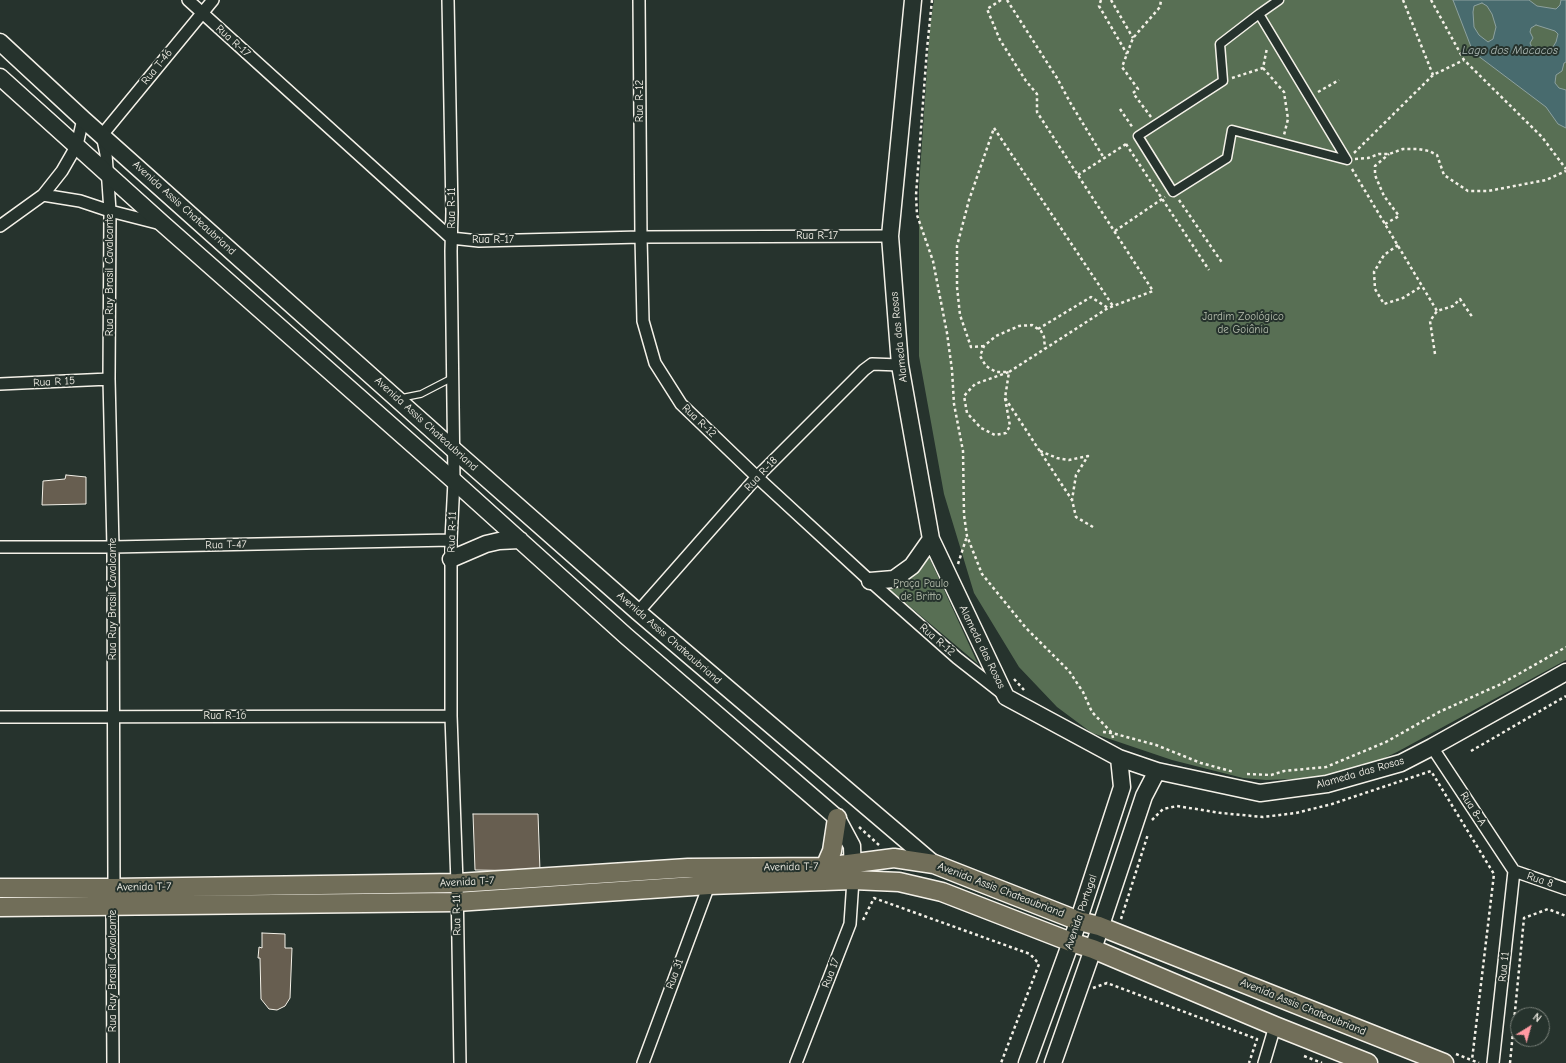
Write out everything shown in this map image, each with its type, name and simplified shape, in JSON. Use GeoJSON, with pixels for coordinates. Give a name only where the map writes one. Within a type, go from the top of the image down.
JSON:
{"type":"FeatureCollection","features":[{"type":"Feature","properties":{"kind":"main road","name":"Alameda das Rosas"},"geometry":{"type":"LineString","coordinates":[[913,0],[890,236],[900,365],[931,539],[1006,697],[1115,756],[1157,771],[1260,793],[1327,784],[1401,763],[1566,672]]}},
{"type":"Feature","properties":{"kind":"main road","name":"Avenida Assis Chateaubriand"},"geometry":{"type":"LineString","coordinates":[[0,42],[83,119],[638,612],[934,864],[1079,921],[1099,926],[1444,1063]]}},
{"type":"Feature","properties":{"kind":"main road"},"geometry":{"type":"LineString","coordinates":[[0,77],[626,636],[837,818],[852,846],[852,872]]}},
{"type":"Feature","properties":{"kind":"main road"},"geometry":{"type":"LineString","coordinates":[[870,581],[894,579],[912,566],[931,539]]}},
{"type":"Feature","properties":{"kind":"main road"},"geometry":{"type":"LineString","coordinates":[[451,559],[486,544],[499,541],[520,540]]}},
{"type":"Feature","properties":{"kind":"main road","name":"Avenida Portugal"},"geometry":{"type":"LineString","coordinates":[[1027,1063],[1079,921],[1122,787],[1115,756]]}},
{"type":"Feature","properties":{"kind":"main road","name":"Avenida Portugal"},"geometry":{"type":"LineString","coordinates":[[1052,1063],[1093,949],[1099,926],[1144,796],[1157,771]]}},
{"type":"Feature","properties":{"kind":"main road"},"geometry":{"type":"LineString","coordinates":[[1122,787],[1130,788],[1144,796]]}},
{"type":"Feature","properties":{"kind":"main road"},"geometry":{"type":"LineString","coordinates":[[826,867],[832,850],[837,818]]}},
{"type":"Feature","properties":{"kind":"main road","name":"Avenida T-7"},"geometry":{"type":"LineString","coordinates":[[0,888],[113,897],[456,902],[852,872],[894,858],[934,864]]}},
{"type":"Feature","properties":{"kind":"main road","name":"Avenida T-7"},"geometry":{"type":"LineString","coordinates":[[0,907],[113,897],[457,883],[688,868],[826,867],[852,872]]}},
{"type":"Feature","properties":{"kind":"main road","name":"Avenida Assis Chateaubriand"},"geometry":{"type":"LineString","coordinates":[[852,872],[942,892],[1071,942],[1093,949],[1275,1026],[1368,1063]]}},
{"type":"Feature","properties":{"kind":"street","name":"Rua R-17"},"geometry":{"type":"LineString","coordinates":[[188,0],[451,238],[479,241],[641,236],[890,236]]}},
{"type":"Feature","properties":{"kind":"street","name":"Rua T-46"},"geometry":{"type":"LineString","coordinates":[[102,135],[213,0]]}},
{"type":"Feature","properties":{"kind":"street","name":"Rua R-11"},"geometry":{"type":"LineString","coordinates":[[448,0],[452,212],[454,481],[451,540],[451,716],[457,883],[456,902],[460,1063]]}},
{"type":"Feature","properties":{"kind":"street","name":"Rua R-12"},"geometry":{"type":"LineString","coordinates":[[639,0],[643,321],[655,363],[681,404],[757,477],[870,581],[957,658],[1006,697]]}},
{"type":"Feature","properties":{"kind":"street"},"geometry":{"type":"LineString","coordinates":[[1279,0],[1220,44],[1223,81],[1138,136],[1173,192],[1227,158],[1232,130],[1347,160]]}},
{"type":"Feature","properties":{"kind":"street"},"geometry":{"type":"LineString","coordinates":[[1259,14],[1347,160]]}},
{"type":"Feature","properties":{"kind":"street"},"geometry":{"type":"LineString","coordinates":[[0,226],[43,195],[62,172],[77,145],[83,119]]}},
{"type":"Feature","properties":{"kind":"street","name":"Rua Ruy Brasil Cavalcante"},"geometry":{"type":"LineString","coordinates":[[102,135],[108,173],[110,211],[109,379],[113,716],[113,1063]]}},
{"type":"Feature","properties":{"kind":"street"},"geometry":{"type":"LineString","coordinates":[[43,195],[80,201],[110,211],[163,224]]}},
{"type":"Feature","properties":{"kind":"street","name":"Rua R-18"},"geometry":{"type":"LineString","coordinates":[[638,612],[757,477],[864,370],[872,364],[900,365]]}},
{"type":"Feature","properties":{"kind":"street","name":"Rua R 15"},"geometry":{"type":"LineString","coordinates":[[0,384],[109,379]]}},
{"type":"Feature","properties":{"kind":"street","name":"Rua T-47"},"geometry":{"type":"LineString","coordinates":[[0,547],[112,547],[451,540]]}},
{"type":"Feature","properties":{"kind":"street","name":"Rua R-16"},"geometry":{"type":"LineString","coordinates":[[0,717],[451,716]]}},
{"type":"Feature","properties":{"kind":"street","name":"Rua 8-A"},"geometry":{"type":"LineString","coordinates":[[1432,747],[1514,871]]}},
{"type":"Feature","properties":{"kind":"street","name":"Rua 8"},"geometry":{"type":"LineString","coordinates":[[1514,871],[1566,888]]}},
{"type":"Feature","properties":{"kind":"street","name":"Rua 11"},"geometry":{"type":"LineString","coordinates":[[1494,1063],[1514,871]]}},
{"type":"Feature","properties":{"kind":"street","name":"Rua 17"},"geometry":{"type":"LineString","coordinates":[[796,1063],[850,924],[852,872]]}},
{"type":"Feature","properties":{"kind":"street","name":"Rua 31"},"geometry":{"type":"LineString","coordinates":[[643,1063],[709,884]]}},
{"type":"Feature","properties":{"kind":"street"},"geometry":{"type":"LineString","coordinates":[[1264,1063],[1275,1026]]}},
{"type":"Feature","properties":{"kind":"lane"},"geometry":{"type":"LineString","coordinates":[[398,399],[420,394],[453,378]]}},
{"type":"Feature","properties":{"kind":"path"},"geometry":{"type":"LineString","coordinates":[[932,0],[916,195],[917,215],[933,261],[947,333],[952,370],[954,404],[964,450],[964,515],[967,536],[982,574],[1026,628],[1069,671],[1083,692],[1092,712],[1112,734],[1115,756]]}},
{"type":"Feature","properties":{"kind":"path"},"geometry":{"type":"LineString","coordinates":[[1001,0],[987,9],[1000,40],[1026,81],[1037,94],[1037,112],[1153,291],[1108,308],[1008,372],[975,384],[964,396],[967,412],[980,428],[995,435],[1006,433],[1010,426],[1004,398],[1008,372]]}},
{"type":"Feature","properties":{"kind":"path"},"geometry":{"type":"LineString","coordinates":[[1007,0],[1057,78],[1104,158]]}},
{"type":"Feature","properties":{"kind":"path"},"geometry":{"type":"LineString","coordinates":[[1101,0],[1099,6],[1127,54]]}},
{"type":"Feature","properties":{"kind":"path"},"geometry":{"type":"LineString","coordinates":[[1111,0],[1133,38]]}},
{"type":"Feature","properties":{"kind":"path"},"geometry":{"type":"LineString","coordinates":[[1157,124],[1133,93],[1138,89],[1122,67],[1133,38],[1160,7],[1161,0]]}},
{"type":"Feature","properties":{"kind":"path"},"geometry":{"type":"LineString","coordinates":[[1403,0],[1433,75]]}},
{"type":"Feature","properties":{"kind":"path"},"geometry":{"type":"LineString","coordinates":[[1347,160],[1368,158],[1379,154],[1389,154],[1403,149],[1418,149],[1437,155],[1444,174],[1468,191],[1488,191],[1546,180],[1566,170],[1542,137],[1464,60],[1431,0]]}},
{"type":"Feature","properties":{"kind":"path"},"geometry":{"type":"LineString","coordinates":[[1263,68],[1270,34]]}},
{"type":"Feature","properties":{"kind":"path"},"geometry":{"type":"LineString","coordinates":[[1347,160],[1433,75],[1464,60]]}},
{"type":"Feature","properties":{"kind":"path"},"geometry":{"type":"LineString","coordinates":[[1223,81],[1263,68]]}},
{"type":"Feature","properties":{"kind":"path"},"geometry":{"type":"LineString","coordinates":[[1263,68],[1284,92],[1288,119],[1282,143]]}},
{"type":"Feature","properties":{"kind":"path"},"geometry":{"type":"LineString","coordinates":[[1308,97],[1339,80]]}},
{"type":"Feature","properties":{"kind":"path"},"geometry":{"type":"LineString","coordinates":[[1078,175],[1138,136],[1120,109]]}},
{"type":"Feature","properties":{"kind":"path"},"geometry":{"type":"LineString","coordinates":[[984,346],[971,347],[960,315],[957,287],[957,246],[969,200],[994,128],[1113,306]]}},
{"type":"Feature","properties":{"kind":"path"},"geometry":{"type":"LineString","coordinates":[[1126,144],[1209,270]]}},
{"type":"Feature","properties":{"kind":"path"},"geometry":{"type":"LineString","coordinates":[[1385,224],[1400,216],[1384,196],[1375,175],[1375,166],[1389,154]]}},
{"type":"Feature","properties":{"kind":"path"},"geometry":{"type":"LineString","coordinates":[[1347,160],[1437,311]]}},
{"type":"Feature","properties":{"kind":"path"},"geometry":{"type":"LineString","coordinates":[[1115,231],[1173,192],[1223,264]]}},
{"type":"Feature","properties":{"kind":"path"},"geometry":{"type":"LineString","coordinates":[[1398,245],[1384,255],[1374,272],[1375,289],[1384,304],[1403,298],[1422,286]]}},
{"type":"Feature","properties":{"kind":"path"},"geometry":{"type":"LineString","coordinates":[[1038,329],[1091,297],[1108,308]]}},
{"type":"Feature","properties":{"kind":"path"},"geometry":{"type":"LineString","coordinates":[[1435,354],[1430,321],[1437,311],[1453,306],[1460,299],[1474,318]]}},
{"type":"Feature","properties":{"kind":"path"},"geometry":{"type":"LineString","coordinates":[[1008,372],[996,372],[986,366],[980,356],[984,346],[996,336],[1019,326],[1032,325],[1041,331],[1044,337],[1045,349]]}},
{"type":"Feature","properties":{"kind":"path"},"geometry":{"type":"LineString","coordinates":[[1004,398],[1072,500],[1076,517],[1093,527]]}},
{"type":"Feature","properties":{"kind":"path"},"geometry":{"type":"LineString","coordinates":[[1039,451],[1057,458],[1069,460],[1088,456],[1076,475],[1072,500]]}},
{"type":"Feature","properties":{"kind":"path"},"geometry":{"type":"LineString","coordinates":[[957,570],[958,562],[967,536]]}},
{"type":"Feature","properties":{"kind":"path"},"geometry":{"type":"LineString","coordinates":[[1242,774],[1270,775],[1284,771],[1326,767],[1386,742],[1439,712],[1501,684],[1566,648]]}},
{"type":"Feature","properties":{"kind":"path"},"geometry":{"type":"LineString","coordinates":[[1013,678],[1028,693]]}},
{"type":"Feature","properties":{"kind":"path"},"geometry":{"type":"LineString","coordinates":[[1471,751],[1566,696]]}},
{"type":"Feature","properties":{"kind":"path"},"geometry":{"type":"LineString","coordinates":[[1100,732],[1156,746],[1201,763],[1237,772]]}},
{"type":"Feature","properties":{"kind":"path"},"geometry":{"type":"LineString","coordinates":[[1151,825],[1153,818],[1164,809],[1176,806],[1221,813],[1263,817],[1296,813],[1332,804],[1431,771],[1494,874],[1472,1060],[1479,1063]]}},
{"type":"Feature","properties":{"kind":"path"},"geometry":{"type":"LineString","coordinates":[[859,827],[894,858]]}},
{"type":"Feature","properties":{"kind":"path"},"geometry":{"type":"LineString","coordinates":[[1119,926],[1149,832]]}},
{"type":"Feature","properties":{"kind":"path"},"geometry":{"type":"LineString","coordinates":[[860,927],[874,898],[1030,954],[1039,964],[1001,1063]]}},
{"type":"Feature","properties":{"kind":"path"},"geometry":{"type":"LineString","coordinates":[[1510,1063],[1524,918],[1548,909],[1566,916]]}},
{"type":"Feature","properties":{"kind":"path"},"geometry":{"type":"LineString","coordinates":[[1107,983],[1257,1039],[1249,1063]]}},
{"type":"Feature","properties":{"kind":"path"},"geometry":{"type":"LineString","coordinates":[[1304,1056],[1322,1063]]}},
{"type":"Feature","properties":{"kind":"green space","name":"Jardim Zoológico de Goiânia"},"geometry":{"type":"Polygon","coordinates":[[[934,0],[1566,0],[1566,660],[1397,752],[1359,770],[1316,778],[1266,780],[1243,778],[1172,760],[1092,733],[1057,707],[1019,667],[974,593],[944,494],[919,356],[919,186],[930,25],[934,0]]]}},
{"type":"Feature","properties":{"kind":"green space","name":"Praça Paulo de Britto"},"geometry":{"type":"Polygon","coordinates":[[[928,555],[978,664],[889,589],[910,574],[928,555]]]}},
{"type":"Feature","properties":{"kind":"water","name":"Lago dos Macacos"},"geometry":{"type":"Polygon","coordinates":[[[1453,0],[1529,0],[1537,6],[1556,9],[1560,5],[1561,0],[1566,0],[1566,62],[1564,63],[1562,71],[1556,75],[1555,83],[1559,88],[1566,90],[1566,128],[1558,124],[1546,107],[1473,52],[1453,0]],[[1482,3],[1474,6],[1474,27],[1479,35],[1488,42],[1493,39],[1496,27],[1492,14],[1487,6],[1482,3]],[[1536,25],[1531,28],[1530,32],[1533,38],[1530,43],[1533,50],[1538,54],[1545,54],[1551,50],[1556,42],[1558,34],[1555,31],[1536,25]]]}},
{"type":"Feature","properties":{"kind":"building"},"geometry":{"type":"Polygon","coordinates":[[[66,475],[86,477],[86,504],[42,505],[43,481],[65,479],[66,475]]]}},
{"type":"Feature","properties":{"kind":"building"},"geometry":{"type":"Polygon","coordinates":[[[473,814],[538,814],[540,871],[475,870],[473,814]]]}},
{"type":"Feature","properties":{"kind":"building"},"geometry":{"type":"Polygon","coordinates":[[[262,933],[285,934],[285,948],[292,948],[290,998],[285,1006],[277,1010],[269,1009],[261,999],[260,958],[258,958],[259,947],[262,948],[262,933]]]}}]}
